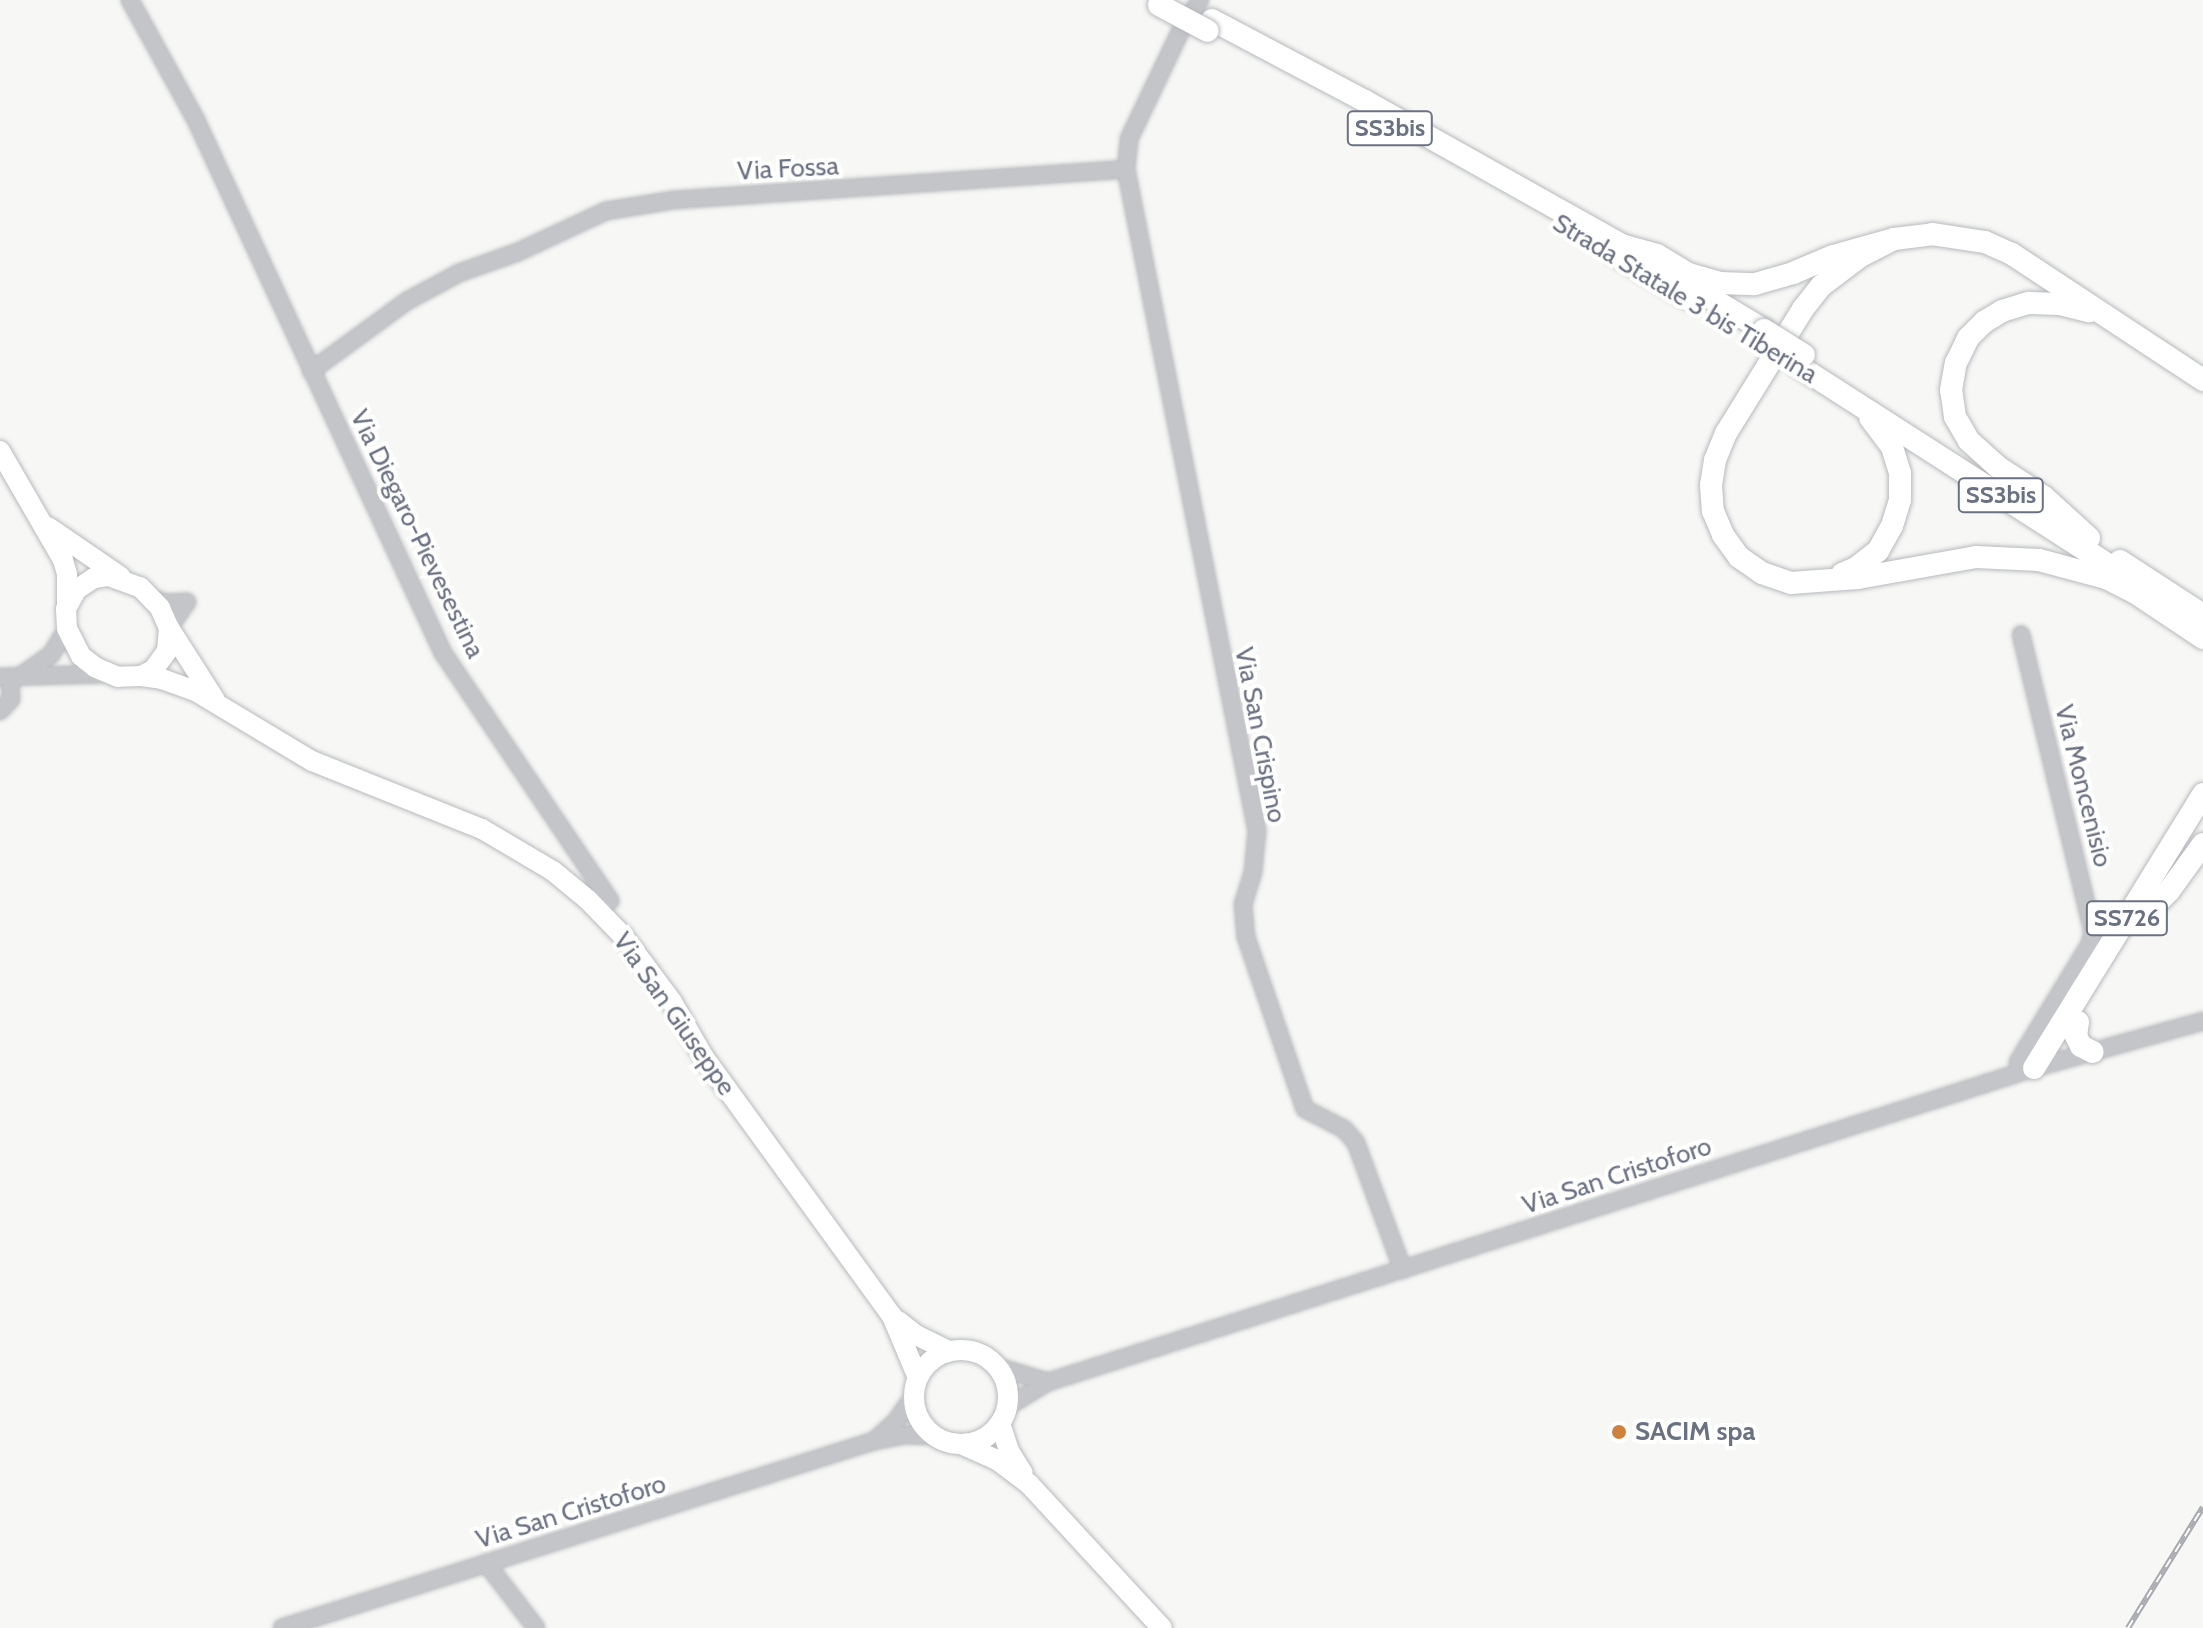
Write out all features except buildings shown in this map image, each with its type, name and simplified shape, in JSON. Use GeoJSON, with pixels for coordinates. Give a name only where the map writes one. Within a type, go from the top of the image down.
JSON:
{"type":"FeatureCollection","features":[{"type":"Feature","properties":{"kind":"highway","name":"Strada Statale 3 bis Tiberina"},"geometry":{"type":"LineString","coordinates":[[1160,2],[1210,26],[1624,252],[1801,360],[2203,615]]}},
{"type":"Feature","properties":{"kind":"highway"},"geometry":{"type":"LineString","coordinates":[[1624,252],[1657,255],[1689,274],[1720,283],[1755,284],[1793,273],[1833,256],[1894,239],[1932,234],[1985,242],[2012,254],[2203,380]]}},
{"type":"Feature","properties":{"kind":"highway"},"geometry":{"type":"LineString","coordinates":[[1894,239],[1840,270],[1812,297],[1726,433],[1715,460],[1711,485],[1713,511],[1723,535],[1739,557],[1762,573],[1791,583],[1822,582],[1976,557],[2039,560],[2106,578],[2134,592],[2203,638]]}},
{"type":"Feature","properties":{"kind":"highway"},"geometry":{"type":"LineString","coordinates":[[2100,548],[2044,497],[1998,467],[1969,441],[1955,417],[1951,390],[1956,363],[1968,338],[1984,322],[2002,311],[2029,303],[2060,304],[2106,315]]}},
{"type":"Feature","properties":{"kind":"highway","name":"Strada Statale 3 bis Tiberina"},"geometry":{"type":"LineString","coordinates":[[1801,360],[2203,629]]}},
{"type":"Feature","properties":{"kind":"highway"},"geometry":{"type":"LineString","coordinates":[[1801,360],[1874,421],[1892,447],[1900,473],[1900,500],[1892,526],[1878,551],[1856,568],[1822,582]]}},
{"type":"Feature","properties":{"kind":"highway","name":"SS726"},"geometry":{"type":"LineString","coordinates":[[2040,1061],[2203,794]]}},
{"type":"Feature","properties":{"kind":"highway","name":"SS726"},"geometry":{"type":"LineString","coordinates":[[2040,1061],[2078,1022],[2203,817]]}},
{"type":"Feature","properties":{"kind":"highway"},"geometry":{"type":"LineString","coordinates":[[2141,919],[2169,891],[2203,844]]}},
{"type":"Feature","properties":{"kind":"highway"},"geometry":{"type":"LineString","coordinates":[[2078,1022],[2076,1036],[2081,1046],[2093,1052]]}},
{"type":"Feature","properties":{"kind":"main road"},"geometry":{"type":"LineString","coordinates":[[0,451],[67,574],[67,618],[81,656],[107,674],[141,676],[153,670],[167,651],[169,628],[152,598],[41,522]]}},
{"type":"Feature","properties":{"kind":"main road"},"geometry":{"type":"LineString","coordinates":[[67,618],[76,590],[94,578],[121,577]]}},
{"type":"Feature","properties":{"kind":"main road","name":"Via San Giuseppe"},"geometry":{"type":"LineString","coordinates":[[169,628],[217,703]]}},
{"type":"Feature","properties":{"kind":"main road","name":"Via San Giuseppe"},"geometry":{"type":"LineString","coordinates":[[141,676],[172,682],[217,703],[312,761],[482,829],[553,871],[587,899],[623,936],[672,1002],[703,1056],[892,1316],[913,1360],[916,1386]]}},
{"type":"Feature","properties":{"kind":"main road","name":"Via San Giuseppe"},"geometry":{"type":"LineString","coordinates":[[892,1316],[916,1335],[949,1351]]}},
{"type":"Feature","properties":{"kind":"main road"},"geometry":{"type":"LineString","coordinates":[[1029,1484],[1009,1451],[1003,1415],[1005,1380],[998,1367],[976,1352],[949,1351],[930,1361],[916,1386],[919,1418],[935,1436],[997,1460],[1029,1484],[1162,1628]]}},
{"type":"Feature","properties":{"kind":"main road"},"geometry":{"type":"LineString","coordinates":[[961,1444],[983,1438],[1003,1415]]}},
{"type":"Feature","properties":{"kind":"street","name":"Via Diegaro-Pievesestina"},"geometry":{"type":"LineString","coordinates":[[130,0],[195,118],[443,653],[610,901]]}},
{"type":"Feature","properties":{"kind":"street"},"geometry":{"type":"LineString","coordinates":[[1126,169],[1129,139],[1183,26],[1200,0]]}},
{"type":"Feature","properties":{"kind":"street","name":"Via Fossa"},"geometry":{"type":"LineString","coordinates":[[315,378],[407,301],[459,273],[518,252],[606,211],[674,200],[1126,169]]}},
{"type":"Feature","properties":{"kind":"street","name":"Via San Crispino"},"geometry":{"type":"LineString","coordinates":[[1126,169],[1257,831],[1253,872],[1243,904],[1246,937],[1305,1109],[1344,1129],[1356,1143],[1403,1270]]}},
{"type":"Feature","properties":{"kind":"street"},"geometry":{"type":"LineString","coordinates":[[152,598],[166,603],[193,600],[169,628]]}},
{"type":"Feature","properties":{"kind":"street"},"geometry":{"type":"LineString","coordinates":[[9,678],[51,655],[67,618]]}},
{"type":"Feature","properties":{"kind":"street","name":"Via Moncenisio"},"geometry":{"type":"LineString","coordinates":[[2021,635],[2093,932],[2090,944],[2018,1062],[2040,1061]]}},
{"type":"Feature","properties":{"kind":"street"},"geometry":{"type":"LineString","coordinates":[[9,678],[107,674]]}},
{"type":"Feature","properties":{"kind":"street"},"geometry":{"type":"LineString","coordinates":[[0,711],[11,699],[9,678]]}},
{"type":"Feature","properties":{"kind":"street","name":"Via San Cristoforo"},"geometry":{"type":"LineString","coordinates":[[1003,1415],[1048,1382],[1403,1270],[2040,1061],[2093,1052],[2203,1021]]}},
{"type":"Feature","properties":{"kind":"street"},"geometry":{"type":"LineString","coordinates":[[998,1367],[1048,1382]]}},
{"type":"Feature","properties":{"kind":"street","name":"Via San Cristoforo"},"geometry":{"type":"LineString","coordinates":[[874,1441],[896,1421],[916,1386]]}},
{"type":"Feature","properties":{"kind":"street","name":"Via San Cristoforo"},"geometry":{"type":"LineString","coordinates":[[282,1628],[874,1441],[905,1435],[935,1436]]}},
{"type":"Feature","properties":{"kind":"street"},"geometry":{"type":"LineString","coordinates":[[486,1563],[536,1628]]}},
{"type":"Feature","properties":{"kind":"railway"},"geometry":{"type":"LineString","coordinates":[[2128,1628],[2203,1507]]}},
{"type":"Feature","properties":{"kind":"place","name":"SACIM spa"},"geometry":{"type":"Point","coordinates":[1619,1432]}}]}
